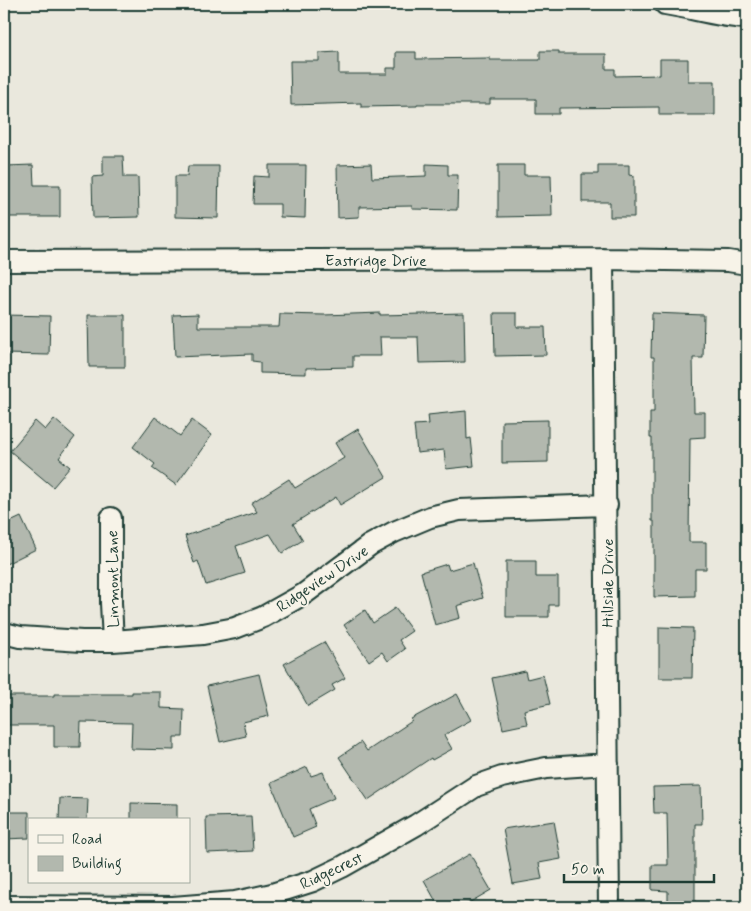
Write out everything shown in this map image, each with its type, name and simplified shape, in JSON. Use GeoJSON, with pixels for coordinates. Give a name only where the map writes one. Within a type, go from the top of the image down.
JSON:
{"type":"FeatureCollection","features":[{"type":"Feature","properties":{"kind":"street"},"geometry":{"type":"LineString","coordinates":[[664,4],[688,7],[729,17],[747,18]]}},
{"type":"Feature","properties":{"kind":"street","name":"Eastridge Drive"},"geometry":{"type":"LineString","coordinates":[[4,261],[603,259],[728,261],[747,264]]}},
{"type":"Feature","properties":{"kind":"street","name":"Hillside Drive"},"geometry":{"type":"LineString","coordinates":[[603,259],[607,504],[609,907]]}},
{"type":"Feature","properties":{"kind":"street","name":"Ridgeview Drive"},"geometry":{"type":"LineString","coordinates":[[4,633],[20,637],[113,641],[203,634],[235,628],[264,617],[304,594],[370,545],[394,532],[430,517],[459,510],[607,504]]}},
{"type":"Feature","properties":{"kind":"street","name":"Linmont Lane"},"geometry":{"type":"LineString","coordinates":[[111,518],[113,641]]}},
{"type":"Feature","properties":{"kind":"street","name":"Ridgecrest"},"geometry":{"type":"LineString","coordinates":[[4,906],[173,907],[235,902],[272,894],[313,881],[342,867],[416,825],[476,786],[502,777],[546,768],[608,764]]}},
{"type":"Feature","properties":{"kind":"building"},"geometry":{"type":"Polygon","coordinates":[[[540,51],[559,51],[559,54],[606,54],[606,69],[615,69],[615,76],[660,75],[660,59],[688,59],[688,81],[715,81],[715,115],[659,115],[659,107],[559,108],[559,114],[536,114],[536,99],[490,99],[490,104],[417,104],[417,106],[361,107],[361,103],[291,105],[290,61],[319,61],[319,53],[339,52],[339,74],[387,74],[387,68],[396,68],[396,52],[416,52],[416,59],[490,58],[490,60],[540,60],[540,51]]]}},
{"type":"Feature","properties":{"kind":"building"},"geometry":{"type":"Polygon","coordinates":[[[103,156],[123,156],[124,177],[138,177],[139,217],[93,218],[92,177],[103,176],[103,156]]]}},
{"type":"Feature","properties":{"kind":"building"},"geometry":{"type":"Polygon","coordinates":[[[371,164],[372,178],[426,176],[426,164],[448,165],[448,175],[458,175],[457,210],[412,209],[412,206],[359,207],[359,217],[338,218],[337,165],[371,164]]]}},
{"type":"Feature","properties":{"kind":"building"},"geometry":{"type":"Polygon","coordinates":[[[33,165],[34,185],[60,185],[60,217],[7,217],[6,166],[33,165]]]}},
{"type":"Feature","properties":{"kind":"building"},"geometry":{"type":"Polygon","coordinates":[[[269,165],[306,165],[305,218],[280,217],[280,204],[253,204],[254,176],[269,177],[269,165]]]}},
{"type":"Feature","properties":{"kind":"building"},"geometry":{"type":"Polygon","coordinates":[[[498,165],[524,165],[524,175],[551,175],[552,216],[498,217],[498,165]]]}},
{"type":"Feature","properties":{"kind":"building"},"geometry":{"type":"Polygon","coordinates":[[[598,165],[629,165],[629,175],[634,176],[634,217],[610,217],[610,202],[582,202],[582,174],[598,174],[598,165]]]}},
{"type":"Feature","properties":{"kind":"building"},"geometry":{"type":"Polygon","coordinates":[[[188,166],[219,166],[218,218],[175,217],[175,176],[187,176],[188,166]]]}},
{"type":"Feature","properties":{"kind":"building"},"geometry":{"type":"Polygon","coordinates":[[[380,313],[380,315],[464,313],[465,362],[419,363],[418,337],[380,337],[381,356],[353,356],[353,367],[306,368],[306,374],[260,373],[260,362],[252,361],[252,354],[175,357],[173,315],[198,314],[198,327],[279,327],[280,314],[380,313]]]}},
{"type":"Feature","properties":{"kind":"building"},"geometry":{"type":"Polygon","coordinates":[[[494,313],[517,313],[517,327],[545,327],[546,355],[495,356],[494,313]]]}},
{"type":"Feature","properties":{"kind":"building"},"geometry":{"type":"Polygon","coordinates":[[[652,313],[704,315],[703,358],[693,358],[694,412],[705,412],[705,437],[690,438],[689,542],[706,542],[706,569],[695,569],[695,596],[654,597],[652,438],[650,438],[650,412],[654,412],[654,357],[651,357],[652,313]]]}},
{"type":"Feature","properties":{"kind":"building"},"geometry":{"type":"Polygon","coordinates":[[[4,315],[50,316],[49,355],[4,354],[4,315]]]}},
{"type":"Feature","properties":{"kind":"building"},"geometry":{"type":"Polygon","coordinates":[[[88,315],[125,315],[125,367],[89,367],[88,315]]]}},
{"type":"Feature","properties":{"kind":"building"},"geometry":{"type":"Polygon","coordinates":[[[466,411],[467,439],[471,438],[474,466],[446,469],[444,450],[417,453],[414,425],[429,424],[428,415],[466,411]]]}},
{"type":"Feature","properties":{"kind":"building"},"geometry":{"type":"Polygon","coordinates":[[[155,417],[180,436],[192,420],[212,435],[176,485],[152,468],[155,464],[133,447],[155,417]]]}},
{"type":"Feature","properties":{"kind":"building"},"geometry":{"type":"Polygon","coordinates":[[[54,419],[75,437],[59,458],[70,467],[53,487],[10,451],[35,421],[45,430],[54,419]]]}},
{"type":"Feature","properties":{"kind":"building"},"geometry":{"type":"Polygon","coordinates":[[[548,420],[548,462],[502,463],[502,421],[548,420]]]}},
{"type":"Feature","properties":{"kind":"building"},"geometry":{"type":"Polygon","coordinates":[[[358,429],[386,477],[340,505],[336,497],[293,524],[303,540],[282,553],[270,534],[236,546],[245,573],[206,585],[198,561],[194,563],[185,536],[257,512],[251,503],[289,479],[295,488],[344,458],[335,443],[358,429]]]}},
{"type":"Feature","properties":{"kind":"building"},"geometry":{"type":"Polygon","coordinates":[[[21,517],[36,549],[4,565],[4,525],[21,517]]]}},
{"type":"Feature","properties":{"kind":"building"},"geometry":{"type":"Polygon","coordinates":[[[506,561],[536,561],[536,577],[558,577],[558,605],[549,605],[549,617],[506,617],[506,561]]]}},
{"type":"Feature","properties":{"kind":"building"},"geometry":{"type":"Polygon","coordinates":[[[473,563],[483,598],[457,606],[460,618],[435,625],[421,572],[447,564],[449,570],[473,563]]]}},
{"type":"Feature","properties":{"kind":"building"},"geometry":{"type":"Polygon","coordinates":[[[395,608],[412,631],[399,640],[405,649],[388,661],[382,652],[369,661],[344,625],[365,610],[373,623],[395,608]]]}},
{"type":"Feature","properties":{"kind":"building"},"geometry":{"type":"Polygon","coordinates":[[[659,627],[693,628],[692,678],[659,678],[659,627]]]}},
{"type":"Feature","properties":{"kind":"building"},"geometry":{"type":"Polygon","coordinates":[[[324,642],[345,678],[332,685],[335,690],[308,706],[284,664],[324,642]]]}},
{"type":"Feature","properties":{"kind":"building"},"geometry":{"type":"Polygon","coordinates":[[[525,671],[527,679],[543,675],[550,704],[524,710],[527,724],[503,729],[492,678],[525,671]]]}},
{"type":"Feature","properties":{"kind":"building"},"geometry":{"type":"Polygon","coordinates":[[[259,674],[269,716],[243,722],[246,736],[220,742],[207,686],[259,674]]]}},
{"type":"Feature","properties":{"kind":"building"},"geometry":{"type":"Polygon","coordinates":[[[132,692],[161,692],[161,708],[184,709],[183,737],[174,737],[174,750],[131,749],[132,723],[81,722],[80,747],[54,747],[54,725],[4,725],[4,696],[132,694],[132,692]]]}},
{"type":"Feature","properties":{"kind":"building"},"geometry":{"type":"Polygon","coordinates":[[[457,694],[471,720],[444,735],[452,749],[432,760],[431,758],[368,800],[339,757],[361,742],[367,751],[412,721],[411,719],[457,694]]]}},
{"type":"Feature","properties":{"kind":"building"},"geometry":{"type":"Polygon","coordinates":[[[307,767],[311,776],[323,772],[334,798],[309,809],[316,827],[293,837],[271,783],[307,767]]]}},
{"type":"Feature","properties":{"kind":"building"},"geometry":{"type":"Polygon","coordinates":[[[701,786],[702,824],[695,824],[695,907],[668,907],[668,891],[652,890],[652,865],[668,865],[667,813],[654,813],[653,787],[701,786]]]}},
{"type":"Feature","properties":{"kind":"building"},"geometry":{"type":"Polygon","coordinates":[[[60,798],[88,799],[87,818],[59,818],[60,798]]]}},
{"type":"Feature","properties":{"kind":"building"},"geometry":{"type":"Polygon","coordinates":[[[131,803],[177,804],[177,818],[131,818],[131,803]]]}},
{"type":"Feature","properties":{"kind":"building"},"geometry":{"type":"Polygon","coordinates":[[[4,812],[29,812],[28,838],[4,839],[4,812]]]}},
{"type":"Feature","properties":{"kind":"building"},"geometry":{"type":"Polygon","coordinates":[[[251,816],[253,851],[207,853],[206,817],[251,816]]]}},
{"type":"Feature","properties":{"kind":"building"},"geometry":{"type":"Polygon","coordinates":[[[554,821],[561,859],[539,863],[542,879],[513,884],[503,829],[554,821]]]}},
{"type":"Feature","properties":{"kind":"building"},"geometry":{"type":"Polygon","coordinates":[[[470,854],[491,890],[462,907],[439,907],[424,880],[470,854]]]}}]}
